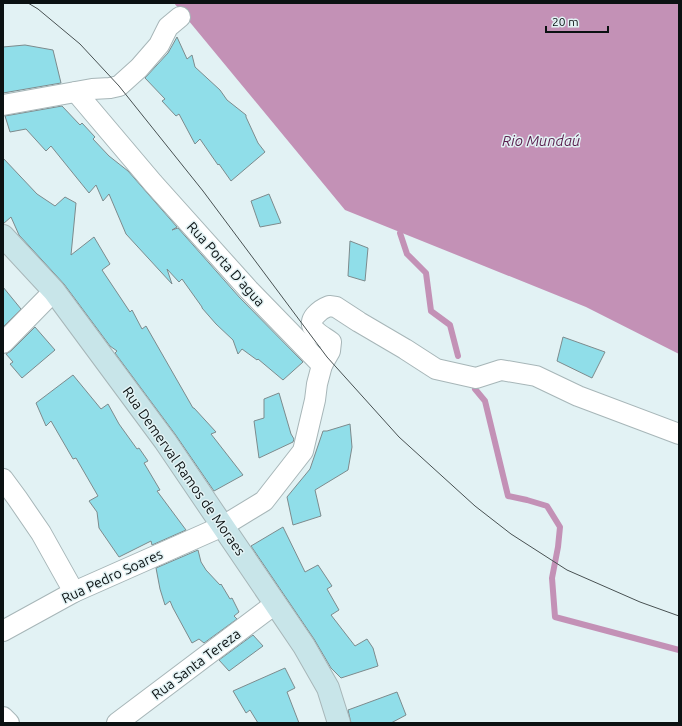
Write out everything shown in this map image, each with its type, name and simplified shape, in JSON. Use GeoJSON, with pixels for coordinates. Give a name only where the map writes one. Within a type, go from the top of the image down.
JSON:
{"type":"FeatureCollection","features":[{"type":"Feature","properties":{"kind":"street"},"geometry":{"type":"LineString","coordinates":[[3,104],[119,86],[139,68],[159,45],[168,27],[180,17]]}},
{"type":"Feature","properties":{"kind":"street","name":"Rua Porta D'agua"},"geometry":{"type":"LineString","coordinates":[[76,92],[153,183],[249,290],[322,365]]}},
{"type":"Feature","properties":{"kind":"street","name":"Rua Demerval Ramos de Moraes"},"geometry":{"type":"LineString","coordinates":[[3,236],[54,292],[165,441],[304,646],[328,688],[339,723]]}},
{"type":"Feature","properties":{"kind":"street"},"geometry":{"type":"LineString","coordinates":[[3,343],[54,292]]}},
{"type":"Feature","properties":{"kind":"street"},"geometry":{"type":"LineString","coordinates":[[322,365],[330,351],[331,342],[314,330],[312,321],[317,313],[329,306],[336,307],[436,369],[476,378],[501,370],[536,376],[578,396],[679,434]]}},
{"type":"Feature","properties":{"kind":"street","name":"Rua Pedro Soares"},"geometry":{"type":"LineString","coordinates":[[3,631],[74,592],[223,526],[264,501],[303,451],[322,365]]}},
{"type":"Feature","properties":{"kind":"street"},"geometry":{"type":"LineString","coordinates":[[3,479],[41,533],[74,592]]}},
{"type":"Feature","properties":{"kind":"street","name":"Rua Santa Tereza"},"geometry":{"type":"LineString","coordinates":[[117,723],[275,604]]}},
{"type":"Feature","properties":{"kind":"street"},"geometry":{"type":"LineString","coordinates":[[3,717],[9,723]]}},
{"type":"Feature","properties":{"kind":"water","name":"Rio Mundaú"},"geometry":{"type":"Polygon","coordinates":[[[174,3],[679,3],[679,354],[586,307],[345,210],[174,3]]]}},
{"type":"Feature","properties":{"kind":"building"},"geometry":{"type":"Polygon","coordinates":[[[177,37],[187,59],[192,55],[195,67],[220,90],[227,100],[246,115],[258,143],[265,152],[231,181],[200,139],[195,144],[179,114],[176,116],[162,101],[165,99],[145,78],[168,53],[177,37]]]}},
{"type":"Feature","properties":{"kind":"building"},"geometry":{"type":"Polygon","coordinates":[[[25,45],[53,50],[61,83],[3,93],[3,47],[25,45]]]}},
{"type":"Feature","properties":{"kind":"building"},"geometry":{"type":"Polygon","coordinates":[[[62,106],[80,125],[82,123],[95,137],[93,139],[109,156],[128,171],[177,227],[172,230],[178,228],[240,298],[303,362],[283,380],[258,359],[257,360],[242,349],[238,354],[233,340],[202,308],[182,279],[179,282],[167,269],[172,284],[126,234],[109,194],[103,201],[96,185],[89,193],[51,146],[46,151],[26,129],[10,132],[5,116],[62,106]]]}},
{"type":"Feature","properties":{"kind":"building"},"geometry":{"type":"Polygon","coordinates":[[[3,158],[37,194],[55,206],[65,197],[76,203],[71,255],[94,237],[110,264],[102,270],[130,312],[132,310],[142,329],[146,326],[193,408],[216,432],[211,434],[243,475],[214,491],[175,434],[115,353],[117,351],[110,346],[64,284],[19,235],[11,217],[3,224],[3,158]]]}},
{"type":"Feature","properties":{"kind":"building"},"geometry":{"type":"Polygon","coordinates":[[[269,194],[281,223],[260,227],[251,201],[269,194]]]}},
{"type":"Feature","properties":{"kind":"building"},"geometry":{"type":"Polygon","coordinates":[[[350,241],[368,248],[365,281],[348,276],[350,241]]]}},
{"type":"Feature","properties":{"kind":"building"},"geometry":{"type":"Polygon","coordinates":[[[3,287],[21,309],[3,327],[3,287]]]}},
{"type":"Feature","properties":{"kind":"building"},"geometry":{"type":"Polygon","coordinates":[[[35,327],[55,350],[22,378],[10,364],[13,362],[6,354],[11,351],[35,327]]]}},
{"type":"Feature","properties":{"kind":"building"},"geometry":{"type":"Polygon","coordinates":[[[563,337],[605,352],[592,378],[557,361],[563,337]]]}},
{"type":"Feature","properties":{"kind":"building"},"geometry":{"type":"Polygon","coordinates":[[[73,375],[101,409],[108,404],[119,424],[137,449],[139,448],[148,461],[144,463],[160,490],[157,491],[186,530],[152,545],[151,541],[119,557],[99,528],[97,512],[89,501],[98,496],[76,458],[73,459],[51,421],[46,426],[36,403],[73,375]]]}},
{"type":"Feature","properties":{"kind":"building"},"geometry":{"type":"Polygon","coordinates":[[[279,393],[291,434],[294,439],[293,442],[259,458],[254,421],[264,418],[264,399],[279,393]]]}},
{"type":"Feature","properties":{"kind":"building"},"geometry":{"type":"Polygon","coordinates":[[[350,424],[352,447],[348,470],[315,490],[321,516],[293,525],[287,497],[310,469],[323,431],[350,424]]]}},
{"type":"Feature","properties":{"kind":"building"},"geometry":{"type":"Polygon","coordinates":[[[283,527],[305,572],[318,565],[332,586],[327,589],[339,610],[331,615],[355,646],[367,639],[373,648],[378,666],[341,678],[331,668],[314,639],[251,546],[283,527]]]}},
{"type":"Feature","properties":{"kind":"building"},"geometry":{"type":"Polygon","coordinates":[[[198,550],[201,562],[206,570],[220,585],[221,584],[230,599],[232,598],[239,612],[234,616],[237,619],[204,643],[199,639],[192,643],[170,601],[165,605],[156,568],[198,550]]]}},
{"type":"Feature","properties":{"kind":"building"},"geometry":{"type":"Polygon","coordinates":[[[253,635],[263,646],[229,671],[219,660],[253,635]]]}},
{"type":"Feature","properties":{"kind":"building"},"geometry":{"type":"Polygon","coordinates":[[[285,668],[295,688],[287,692],[299,723],[258,723],[250,710],[246,713],[233,691],[285,668]]]}},
{"type":"Feature","properties":{"kind":"building"},"geometry":{"type":"Polygon","coordinates":[[[397,692],[406,715],[391,723],[351,723],[348,710],[397,692]]]}},
{"type":"Feature","properties":{"kind":"waterway"},"geometry":{"type":"LineString","coordinates":[[400,233],[407,254],[426,273],[431,311],[450,325],[458,356]]}},
{"type":"Feature","properties":{"kind":"waterway"},"geometry":{"type":"LineString","coordinates":[[475,389],[485,401],[508,496],[547,506],[560,527],[552,578],[555,617],[679,650]]}},
{"type":"Feature","properties":{"kind":"tram line"},"geometry":{"type":"LineString","coordinates":[[28,3],[38,9],[80,44],[119,86],[203,191],[327,357],[399,437],[475,506],[511,534],[567,570],[640,602],[679,616]]}}]}
